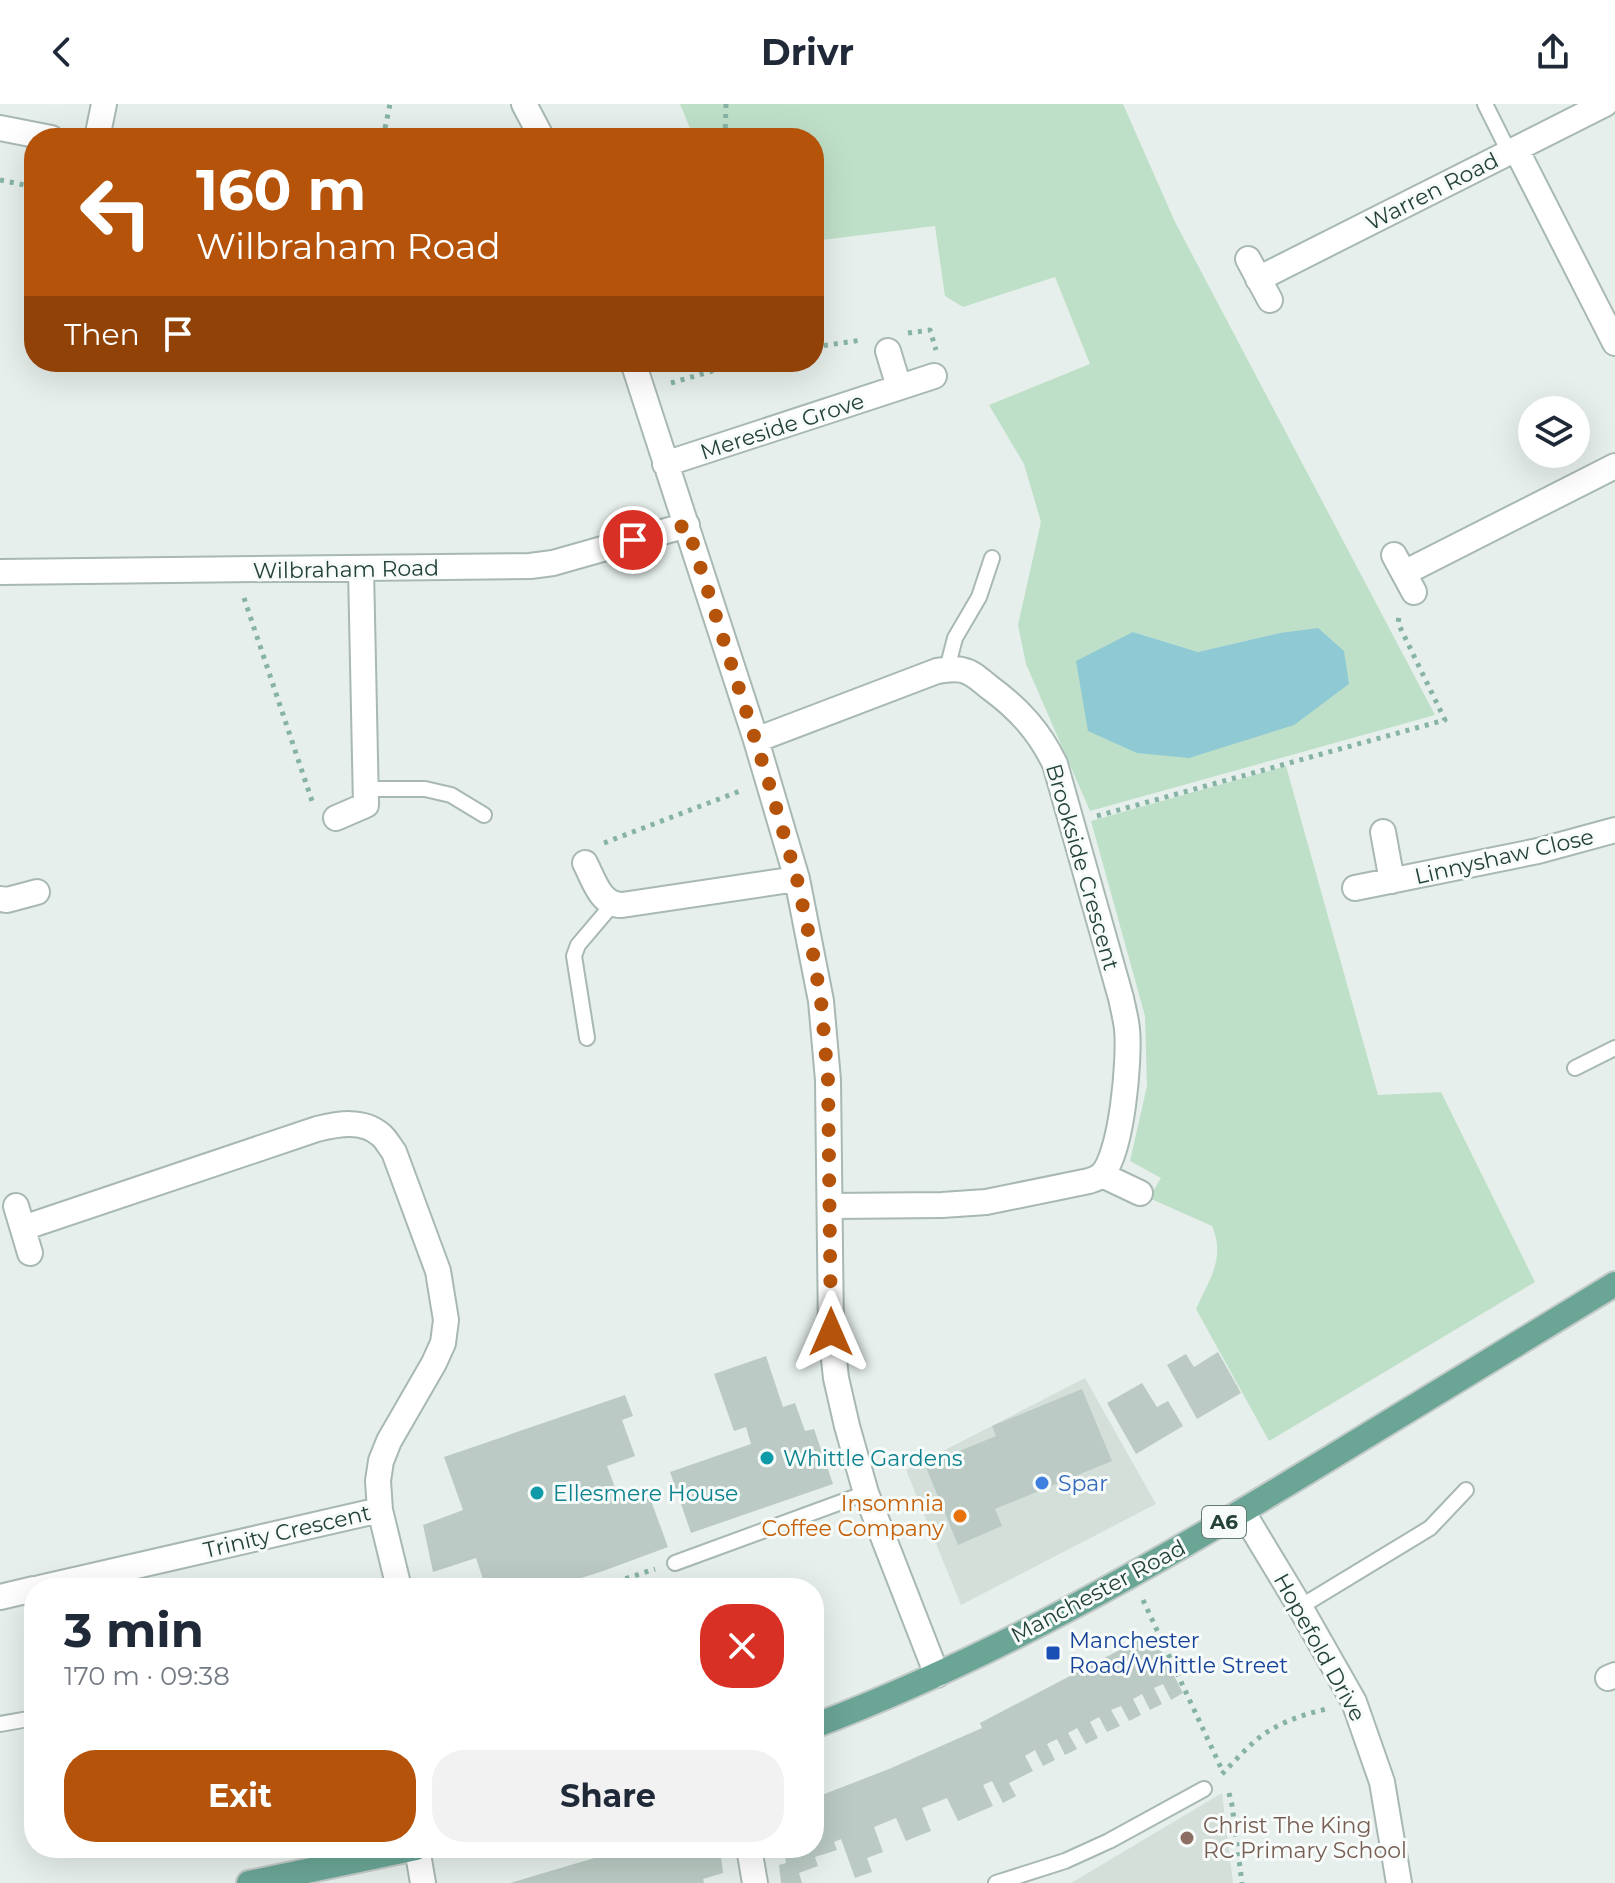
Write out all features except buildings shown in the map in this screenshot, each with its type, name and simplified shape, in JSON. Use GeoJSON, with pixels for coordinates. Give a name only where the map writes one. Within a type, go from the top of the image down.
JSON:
{"type":"FeatureCollection","features":[{"type":"Feature","properties":{"kind":"main road","name":"Manchester Road"},"geometry":{"type":"LineString","coordinates":[[824,1722],[937,1675],[1131,1576],[1615,1284]]}},
{"type":"Feature","properties":{"kind":"main road"},"geometry":{"type":"LineString","coordinates":[[249,1883],[368,1858]]}},
{"type":"Feature","properties":{"kind":"street"},"geometry":{"type":"LineString","coordinates":[[99,128],[104,104]]}},
{"type":"Feature","properties":{"kind":"street"},"geometry":{"type":"LineString","coordinates":[[524,104],[537,128]]}},
{"type":"Feature","properties":{"kind":"street","name":"Warren Road"},"geometry":{"type":"LineString","coordinates":[[1259,279],[1605,104]]}},
{"type":"Feature","properties":{"kind":"street"},"geometry":{"type":"LineString","coordinates":[[0,128],[24,133]]}},
{"type":"Feature","properties":{"kind":"street"},"geometry":{"type":"LineString","coordinates":[[1513,150],[1615,343]]}},
{"type":"Feature","properties":{"kind":"street"},"geometry":{"type":"LineString","coordinates":[[888,351],[899,387]]}},
{"type":"Feature","properties":{"kind":"street"},"geometry":{"type":"LineString","coordinates":[[636,372],[756,740],[797,879],[821,1001],[828,1080],[831,1332],[836,1378],[866,1493],[937,1675]]}},
{"type":"Feature","properties":{"kind":"street","name":"Mereside Grove"},"geometry":{"type":"LineString","coordinates":[[665,464],[934,376]]}},
{"type":"Feature","properties":{"kind":"street"},"geometry":{"type":"LineString","coordinates":[[1404,573],[1615,466]]}},
{"type":"Feature","properties":{"kind":"street","name":"Wilbraham Road"},"geometry":{"type":"LineString","coordinates":[[0,572],[530,566],[553,563],[687,525]]}},
{"type":"Feature","properties":{"kind":"street"},"geometry":{"type":"LineString","coordinates":[[336,818],[366,805],[361,569]]}},
{"type":"Feature","properties":{"kind":"street"},"geometry":{"type":"LineString","coordinates":[[756,740],[947,669]]}},
{"type":"Feature","properties":{"kind":"street","name":"Brookside Crescent"},"geometry":{"type":"LineString","coordinates":[[947,669],[963,670],[973,675],[1005,698],[1027,720],[1044,742],[1055,764],[1073,822],[1127,1029],[1124,1098],[1113,1153],[1102,1175]]}},
{"type":"Feature","properties":{"kind":"street","name":"Linnyshaw Close"},"geometry":{"type":"LineString","coordinates":[[1355,888],[1538,851],[1615,830]]}},
{"type":"Feature","properties":{"kind":"street","name":"Linnyshaw Close"},"geometry":{"type":"LineString","coordinates":[[1383,832],[1392,881]]}},
{"type":"Feature","properties":{"kind":"street"},"geometry":{"type":"LineString","coordinates":[[585,863],[605,900],[612,905],[797,879]]}},
{"type":"Feature","properties":{"kind":"street"},"geometry":{"type":"LineString","coordinates":[[0,899],[37,892]]}},
{"type":"Feature","properties":{"kind":"street","name":"Trinity Crescent"},"geometry":{"type":"LineString","coordinates":[[30,1253],[20,1217],[317,1129],[338,1124],[361,1125],[381,1135],[394,1152],[438,1271],[446,1320],[443,1343],[381,1461],[378,1481],[380,1510],[85,1578]]}},
{"type":"Feature","properties":{"kind":"street"},"geometry":{"type":"LineString","coordinates":[[830,1206],[986,1202],[1089,1181],[1102,1175],[1140,1193]]}},
{"type":"Feature","properties":{"kind":"street"},"geometry":{"type":"LineString","coordinates":[[380,1510],[397,1578]]}},
{"type":"Feature","properties":{"kind":"street","name":"Hopefold Drive"},"geometry":{"type":"LineString","coordinates":[[1242,1511],[1354,1702],[1382,1782],[1399,1883]]}},
{"type":"Feature","properties":{"kind":"street","name":"Trinity Crescent"},"geometry":{"type":"LineString","coordinates":[[0,1597],[24,1592]]}},
{"type":"Feature","properties":{"kind":"street"},"geometry":{"type":"LineString","coordinates":[[418,1858],[423,1883]]}},
{"type":"Feature","properties":{"kind":"street"},"geometry":{"type":"LineString","coordinates":[[751,1858],[755,1883]]}},
{"type":"Feature","properties":{"kind":"lane"},"geometry":{"type":"LineString","coordinates":[[1485,104],[1513,150]]}},
{"type":"Feature","properties":{"kind":"lane"},"geometry":{"type":"LineString","coordinates":[[947,669],[955,638],[979,597],[992,558]]}},
{"type":"Feature","properties":{"kind":"lane"},"geometry":{"type":"LineString","coordinates":[[365,789],[425,789],[451,795],[484,815]]}},
{"type":"Feature","properties":{"kind":"lane"},"geometry":{"type":"LineString","coordinates":[[587,1038],[574,956],[578,945],[612,905]]}},
{"type":"Feature","properties":{"kind":"lane"},"geometry":{"type":"LineString","coordinates":[[1575,1068],[1615,1048]]}},
{"type":"Feature","properties":{"kind":"lane"},"geometry":{"type":"LineString","coordinates":[[1300,1607],[1430,1528],[1466,1490]]}},
{"type":"Feature","properties":{"kind":"lane"},"geometry":{"type":"LineString","coordinates":[[675,1563],[866,1493]]}},
{"type":"Feature","properties":{"kind":"lane"},"geometry":{"type":"LineString","coordinates":[[0,1724],[24,1720]]}},
{"type":"Feature","properties":{"kind":"lane"},"geometry":{"type":"LineString","coordinates":[[996,1883],[1065,1861],[1109,1841],[1204,1789]]}},
{"type":"Feature","properties":{"kind":"path"},"geometry":{"type":"LineString","coordinates":[[385,128],[390,104]]}},
{"type":"Feature","properties":{"kind":"path"},"geometry":{"type":"LineString","coordinates":[[725,128],[726,104]]}},
{"type":"Feature","properties":{"kind":"path"},"geometry":{"type":"LineString","coordinates":[[0,180],[24,185]]}},
{"type":"Feature","properties":{"kind":"path"},"geometry":{"type":"LineString","coordinates":[[824,346],[884,337],[888,351]]}},
{"type":"Feature","properties":{"kind":"path"},"geometry":{"type":"LineString","coordinates":[[642,392],[709,372]]}},
{"type":"Feature","properties":{"kind":"path"},"geometry":{"type":"LineString","coordinates":[[234,570],[319,823],[336,818]]}},
{"type":"Feature","properties":{"kind":"path"},"geometry":{"type":"LineString","coordinates":[[1073,822],[1445,720],[1398,623],[1404,573]]}},
{"type":"Feature","properties":{"kind":"path"},"geometry":{"type":"LineString","coordinates":[[585,863],[581,852],[768,780]]}},
{"type":"Feature","properties":{"kind":"path"},"geometry":{"type":"LineString","coordinates":[[628,1578],[675,1563]]}},
{"type":"Feature","properties":{"kind":"path"},"geometry":{"type":"LineString","coordinates":[[1131,1576],[1224,1772],[1232,1805],[1242,1883]]}},
{"type":"Feature","properties":{"kind":"path"},"geometry":{"type":"LineString","coordinates":[[1224,1772],[1258,1739],[1282,1723],[1354,1702]]}},
{"type":"Feature","properties":{"kind":"shaded area"},"geometry":{"type":"Polygon","coordinates":[[[1085,1378],[1156,1504],[961,1605],[906,1470],[1085,1378]]]}},
{"type":"Feature","properties":{"kind":"shaded area","name":"Christ The King RC Primary School"},"geometry":{"type":"Polygon","coordinates":[[[1222,1793],[1233,1883],[1071,1883],[1222,1793]]]}},
{"type":"Feature","properties":{"kind":"green space"},"geometry":{"type":"Polygon","coordinates":[[[680,104],[1123,104],[1175,222],[1435,715],[1090,811],[1026,664],[1018,625],[1041,522],[1024,464],[989,405],[1090,364],[1055,277],[963,307],[945,296],[935,226],[824,240],[824,128],[690,128],[680,104]],[[1133,632],[1088,731],[1280,633],[1198,652],[1133,632]]]}},
{"type":"Feature","properties":{"kind":"green space"},"geometry":{"type":"Polygon","coordinates":[[[1286,766],[1378,1095],[1441,1092],[1535,1282],[1269,1441],[1196,1309],[1217,1259],[1212,1226],[1149,1198],[1161,1178],[1130,1161],[1147,1086],[1145,1016],[1091,821],[1286,766]]]}},
{"type":"Feature","properties":{"kind":"water"},"geometry":{"type":"Polygon","coordinates":[[[1318,628],[1344,651],[1349,684],[1294,725],[1189,758],[1137,753],[1088,731],[1076,661],[1133,632],[1198,652],[1280,633],[1318,628]]]}},
{"type":"Feature","properties":{"kind":"place","name":"Whittle Gardens"},"geometry":{"type":"Point","coordinates":[767,1458]}},
{"type":"Feature","properties":{"kind":"place","name":"Spar"},"geometry":{"type":"Point","coordinates":[1042,1483]}},
{"type":"Feature","properties":{"kind":"place","name":"Ellesmere House"},"geometry":{"type":"Point","coordinates":[537,1493]}},
{"type":"Feature","properties":{"kind":"place","name":"Insomnia Coffee Company"},"geometry":{"type":"Point","coordinates":[960,1516]}},
{"type":"Feature","properties":{"kind":"place","name":"Manchester Road/Whittle Street"},"geometry":{"type":"Point","coordinates":[1053,1653]}},
{"type":"Feature","properties":{"kind":"place","name":"Christ The King RC Primary School"},"geometry":{"type":"Point","coordinates":[1187,1838]}},
{"type":"Feature","properties":{"kind":"route"},"geometry":{"type":"LineString","coordinates":[[633,540],[687,525],[797,879],[821,1001],[828,1080],[831,1332]]}}]}
